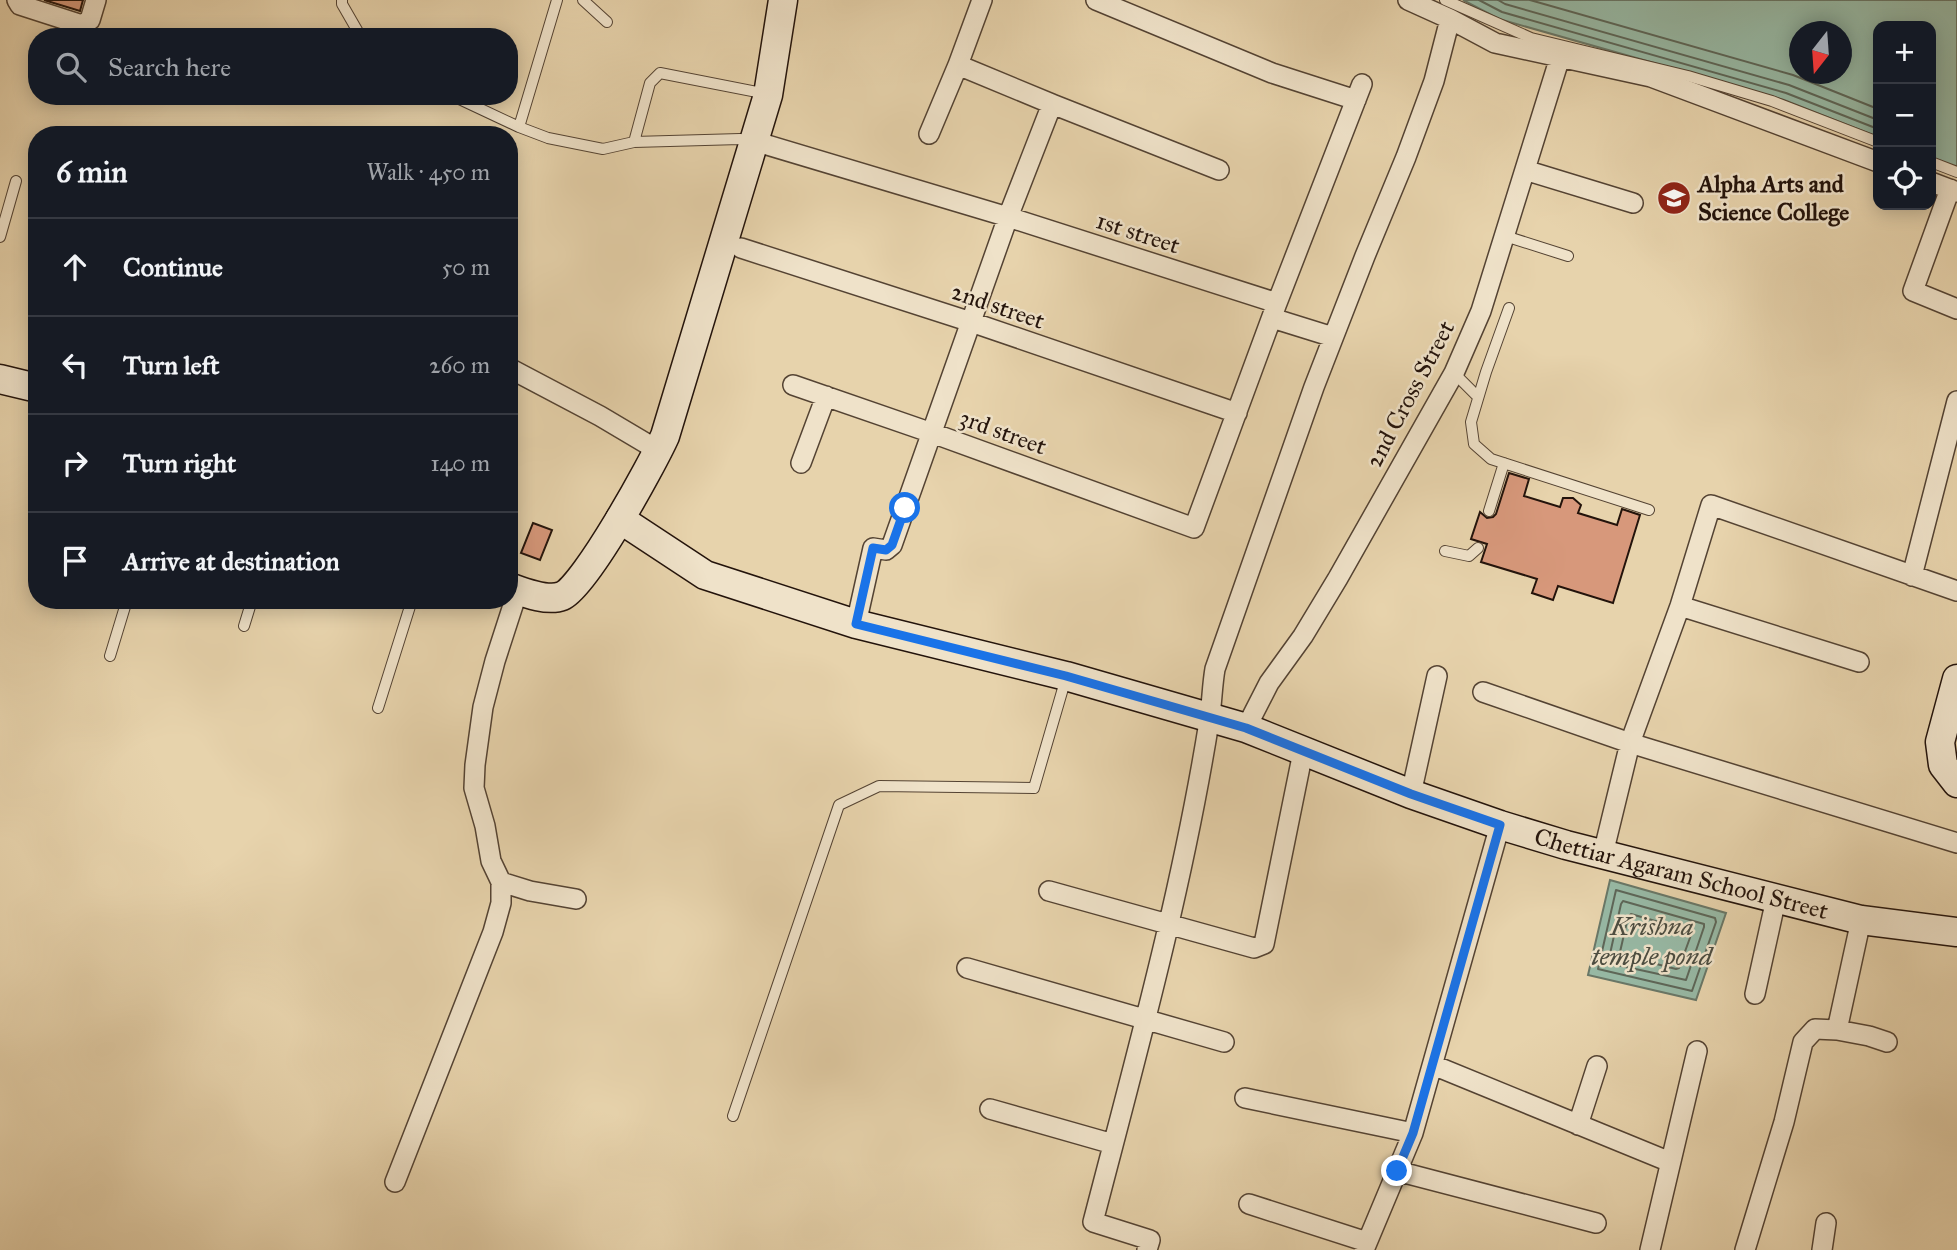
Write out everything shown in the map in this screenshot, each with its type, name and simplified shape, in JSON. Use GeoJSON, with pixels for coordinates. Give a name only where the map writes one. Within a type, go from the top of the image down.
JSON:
{"type":"FeatureCollection","features":[{"type":"Feature","properties":{"kind":"street"},"geometry":{"type":"LineString","coordinates":[[17,0],[20,5],[82,25],[90,20],[96,0]]}},
{"type":"Feature","properties":{"kind":"street"},"geometry":{"type":"LineString","coordinates":[[518,590],[541,597],[562,597],[577,584],[620,519],[659,451],[768,94],[783,0]]}},
{"type":"Feature","properties":{"kind":"street"},"geometry":{"type":"LineString","coordinates":[[929,134],[982,0]]}},
{"type":"Feature","properties":{"kind":"street"},"geometry":{"type":"LineString","coordinates":[[1096,0],[1272,74],[1359,92],[1237,413]]}},
{"type":"Feature","properties":{"kind":"street"},"geometry":{"type":"LineString","coordinates":[[1408,0],[1448,10],[1495,43],[1651,77],[1873,160]]}},
{"type":"Feature","properties":{"kind":"street"},"geometry":{"type":"LineString","coordinates":[[1147,1250],[1150,1240],[1093,1222],[1188,840],[1210,718],[1214,669],[1314,387],[1434,81],[1448,10]]}},
{"type":"Feature","properties":{"kind":"street","name":"2nd Cross Street"},"geometry":{"type":"LineString","coordinates":[[1246,728],[1269,684],[1303,636],[1338,578],[1454,373],[1481,311],[1560,57]]}},
{"type":"Feature","properties":{"kind":"street"},"geometry":{"type":"LineString","coordinates":[[958,65],[1219,170]]}},
{"type":"Feature","properties":{"kind":"street"},"geometry":{"type":"LineString","coordinates":[[856,624],[873,548],[886,550],[892,545],[1008,217],[1052,104]]}},
{"type":"Feature","properties":{"kind":"street","name":"1st street"},"geometry":{"type":"LineString","coordinates":[[754,141],[1008,217],[1274,311],[1333,337]]}},
{"type":"Feature","properties":{"kind":"street"},"geometry":{"type":"LineString","coordinates":[[1525,170],[1633,203]]}},
{"type":"Feature","properties":{"kind":"street"},"geometry":{"type":"LineString","coordinates":[[1936,183],[1955,185],[1913,291],[1957,309]]}},
{"type":"Feature","properties":{"kind":"street","name":"2nd street"},"geometry":{"type":"LineString","coordinates":[[741,248],[971,322],[1237,413]]}},
{"type":"Feature","properties":{"kind":"street"},"geometry":{"type":"LineString","coordinates":[[518,373],[659,451]]}},
{"type":"Feature","properties":{"kind":"street"},"geometry":{"type":"LineString","coordinates":[[0,379],[28,386]]}},
{"type":"Feature","properties":{"kind":"street","name":"3rd street"},"geometry":{"type":"LineString","coordinates":[[793,385],[1194,528],[1237,413]]}},
{"type":"Feature","properties":{"kind":"street"},"geometry":{"type":"LineString","coordinates":[[801,463],[826,396]]}},
{"type":"Feature","properties":{"kind":"street"},"geometry":{"type":"LineString","coordinates":[[1912,576],[1957,401]]}},
{"type":"Feature","properties":{"kind":"street"},"geometry":{"type":"LineString","coordinates":[[1603,854],[1630,743],[1680,606],[1711,505],[1957,591]]}},
{"type":"Feature","properties":{"kind":"street","name":"Chettiar Agaram School Street"},"geometry":{"type":"LineString","coordinates":[[620,519],[705,575],[856,624],[1066,676],[1246,728],[1411,794],[1500,825],[1861,920],[1957,932]]}},
{"type":"Feature","properties":{"kind":"street"},"geometry":{"type":"LineString","coordinates":[[1680,606],[1859,662]]}},
{"type":"Feature","properties":{"kind":"street"},"geometry":{"type":"LineString","coordinates":[[395,1182],[493,932],[501,903],[501,882],[491,861],[485,825],[474,788],[483,707],[508,609]]}},
{"type":"Feature","properties":{"kind":"street"},"geometry":{"type":"LineString","coordinates":[[1411,794],[1437,676]]}},
{"type":"Feature","properties":{"kind":"street"},"geometry":{"type":"LineString","coordinates":[[1957,679],[1940,742],[1943,765],[1957,783]]}},
{"type":"Feature","properties":{"kind":"street"},"geometry":{"type":"LineString","coordinates":[[1483,692],[1630,743],[1957,843]]}},
{"type":"Feature","properties":{"kind":"street"},"geometry":{"type":"LineString","coordinates":[[1049,891],[1254,948],[1264,944],[1303,752]]}},
{"type":"Feature","properties":{"kind":"street"},"geometry":{"type":"LineString","coordinates":[[1249,1203],[1365,1246],[1413,1133],[1500,825]]}},
{"type":"Feature","properties":{"kind":"street"},"geometry":{"type":"LineString","coordinates":[[501,882],[576,900]]}},
{"type":"Feature","properties":{"kind":"street"},"geometry":{"type":"LineString","coordinates":[[1755,994],[1776,899]]}},
{"type":"Feature","properties":{"kind":"street"},"geometry":{"type":"LineString","coordinates":[[1837,1030],[1861,920]]}},
{"type":"Feature","properties":{"kind":"street"},"geometry":{"type":"LineString","coordinates":[[967,968],[1224,1042]]}},
{"type":"Feature","properties":{"kind":"street"},"geometry":{"type":"LineString","coordinates":[[1745,1250],[1784,1122],[1803,1042],[1815,1029],[1837,1030],[1886,1042]]}},
{"type":"Feature","properties":{"kind":"street"},"geometry":{"type":"LineString","coordinates":[[1650,1250],[1697,1051]]}},
{"type":"Feature","properties":{"kind":"street"},"geometry":{"type":"LineString","coordinates":[[1433,1065],[1670,1162]]}},
{"type":"Feature","properties":{"kind":"street"},"geometry":{"type":"LineString","coordinates":[[1578,1125],[1597,1066]]}},
{"type":"Feature","properties":{"kind":"street"},"geometry":{"type":"LineString","coordinates":[[1245,1098],[1413,1133]]}},
{"type":"Feature","properties":{"kind":"street"},"geometry":{"type":"LineString","coordinates":[[990,1109],[1113,1144]]}},
{"type":"Feature","properties":{"kind":"street"},"geometry":{"type":"LineString","coordinates":[[1397,1171],[1596,1223]]}},
{"type":"Feature","properties":{"kind":"street"},"geometry":{"type":"LineString","coordinates":[[1822,1250],[1826,1223]]}},
{"type":"Feature","properties":{"kind":"lane"},"geometry":{"type":"LineString","coordinates":[[342,0],[356,28]]}},
{"type":"Feature","properties":{"kind":"lane"},"geometry":{"type":"LineString","coordinates":[[557,0],[519,127],[548,138],[603,149],[635,142],[740,139],[754,141]]}},
{"type":"Feature","properties":{"kind":"lane"},"geometry":{"type":"LineString","coordinates":[[583,0],[607,22]]}},
{"type":"Feature","properties":{"kind":"lane"},"geometry":{"type":"LineString","coordinates":[[1448,10],[1531,38],[1688,76],[1772,101],[1873,140]]}},
{"type":"Feature","properties":{"kind":"lane"},"geometry":{"type":"LineString","coordinates":[[635,142],[650,83],[660,73],[768,94]]}},
{"type":"Feature","properties":{"kind":"lane"},"geometry":{"type":"LineString","coordinates":[[472,105],[517,126]]}},
{"type":"Feature","properties":{"kind":"lane"},"geometry":{"type":"LineString","coordinates":[[1936,167],[1955,185]]}},
{"type":"Feature","properties":{"kind":"lane"},"geometry":{"type":"LineString","coordinates":[[0,237],[16,181]]}},
{"type":"Feature","properties":{"kind":"lane"},"geometry":{"type":"LineString","coordinates":[[1504,236],[1568,256]]}},
{"type":"Feature","properties":{"kind":"lane"},"geometry":{"type":"LineString","coordinates":[[1509,308],[1471,422],[1474,444],[1491,459],[1504,464],[1649,510]]}},
{"type":"Feature","properties":{"kind":"lane"},"geometry":{"type":"LineString","coordinates":[[1454,373],[1478,397]]}},
{"type":"Feature","properties":{"kind":"lane"},"geometry":{"type":"LineString","coordinates":[[1489,511],[1504,464]]}},
{"type":"Feature","properties":{"kind":"lane"},"geometry":{"type":"LineString","coordinates":[[1445,551],[1469,556],[1478,548]]}},
{"type":"Feature","properties":{"kind":"lane"},"geometry":{"type":"LineString","coordinates":[[110,656],[124,609]]}},
{"type":"Feature","properties":{"kind":"lane"},"geometry":{"type":"LineString","coordinates":[[244,626],[249,609]]}},
{"type":"Feature","properties":{"kind":"lane"},"geometry":{"type":"LineString","coordinates":[[379,708],[409,609]]}},
{"type":"Feature","properties":{"kind":"lane"},"geometry":{"type":"LineString","coordinates":[[733,1116],[839,805],[879,786],[1034,788],[1066,676]]}},
{"type":"Feature","properties":{"kind":"water"},"geometry":{"type":"Polygon","coordinates":[[[1463,0],[1957,0],[1957,168],[1936,159],[1936,21],[1873,21],[1873,135],[1784,100],[1499,19],[1463,0]]]}},
{"type":"Feature","properties":{"kind":"water","name":"Krishna temple pond"},"geometry":{"type":"Polygon","coordinates":[[[1610,880],[1726,913],[1696,1000],[1588,975],[1610,880]]]}},
{"type":"Feature","properties":{"kind":"building"},"geometry":{"type":"Polygon","coordinates":[[[44,0],[83,0],[80,11],[44,0]]]}},
{"type":"Feature","properties":{"kind":"building"},"geometry":{"type":"Polygon","coordinates":[[[1509,473],[1529,479],[1524,496],[1560,507],[1563,498],[1573,498],[1581,505],[1578,513],[1617,525],[1622,509],[1640,515],[1613,603],[1558,586],[1553,600],[1532,593],[1537,579],[1481,562],[1487,544],[1471,539],[1480,512],[1487,518],[1496,514],[1509,473]]]}},
{"type":"Feature","properties":{"kind":"building"},"geometry":{"type":"Polygon","coordinates":[[[533,523],[552,530],[540,560],[521,553],[533,523]]]}},
{"type":"Feature","properties":{"kind":"place","name":"Alpha Arts and Science College"},"geometry":{"type":"Point","coordinates":[1674,198]}},
{"type":"Feature","properties":{"kind":"route"},"geometry":{"type":"LineString","coordinates":[[905,508],[892,545],[886,550],[873,548],[856,624],[1066,676],[1246,728],[1411,794],[1500,825],[1413,1133],[1397,1171]]}}]}
